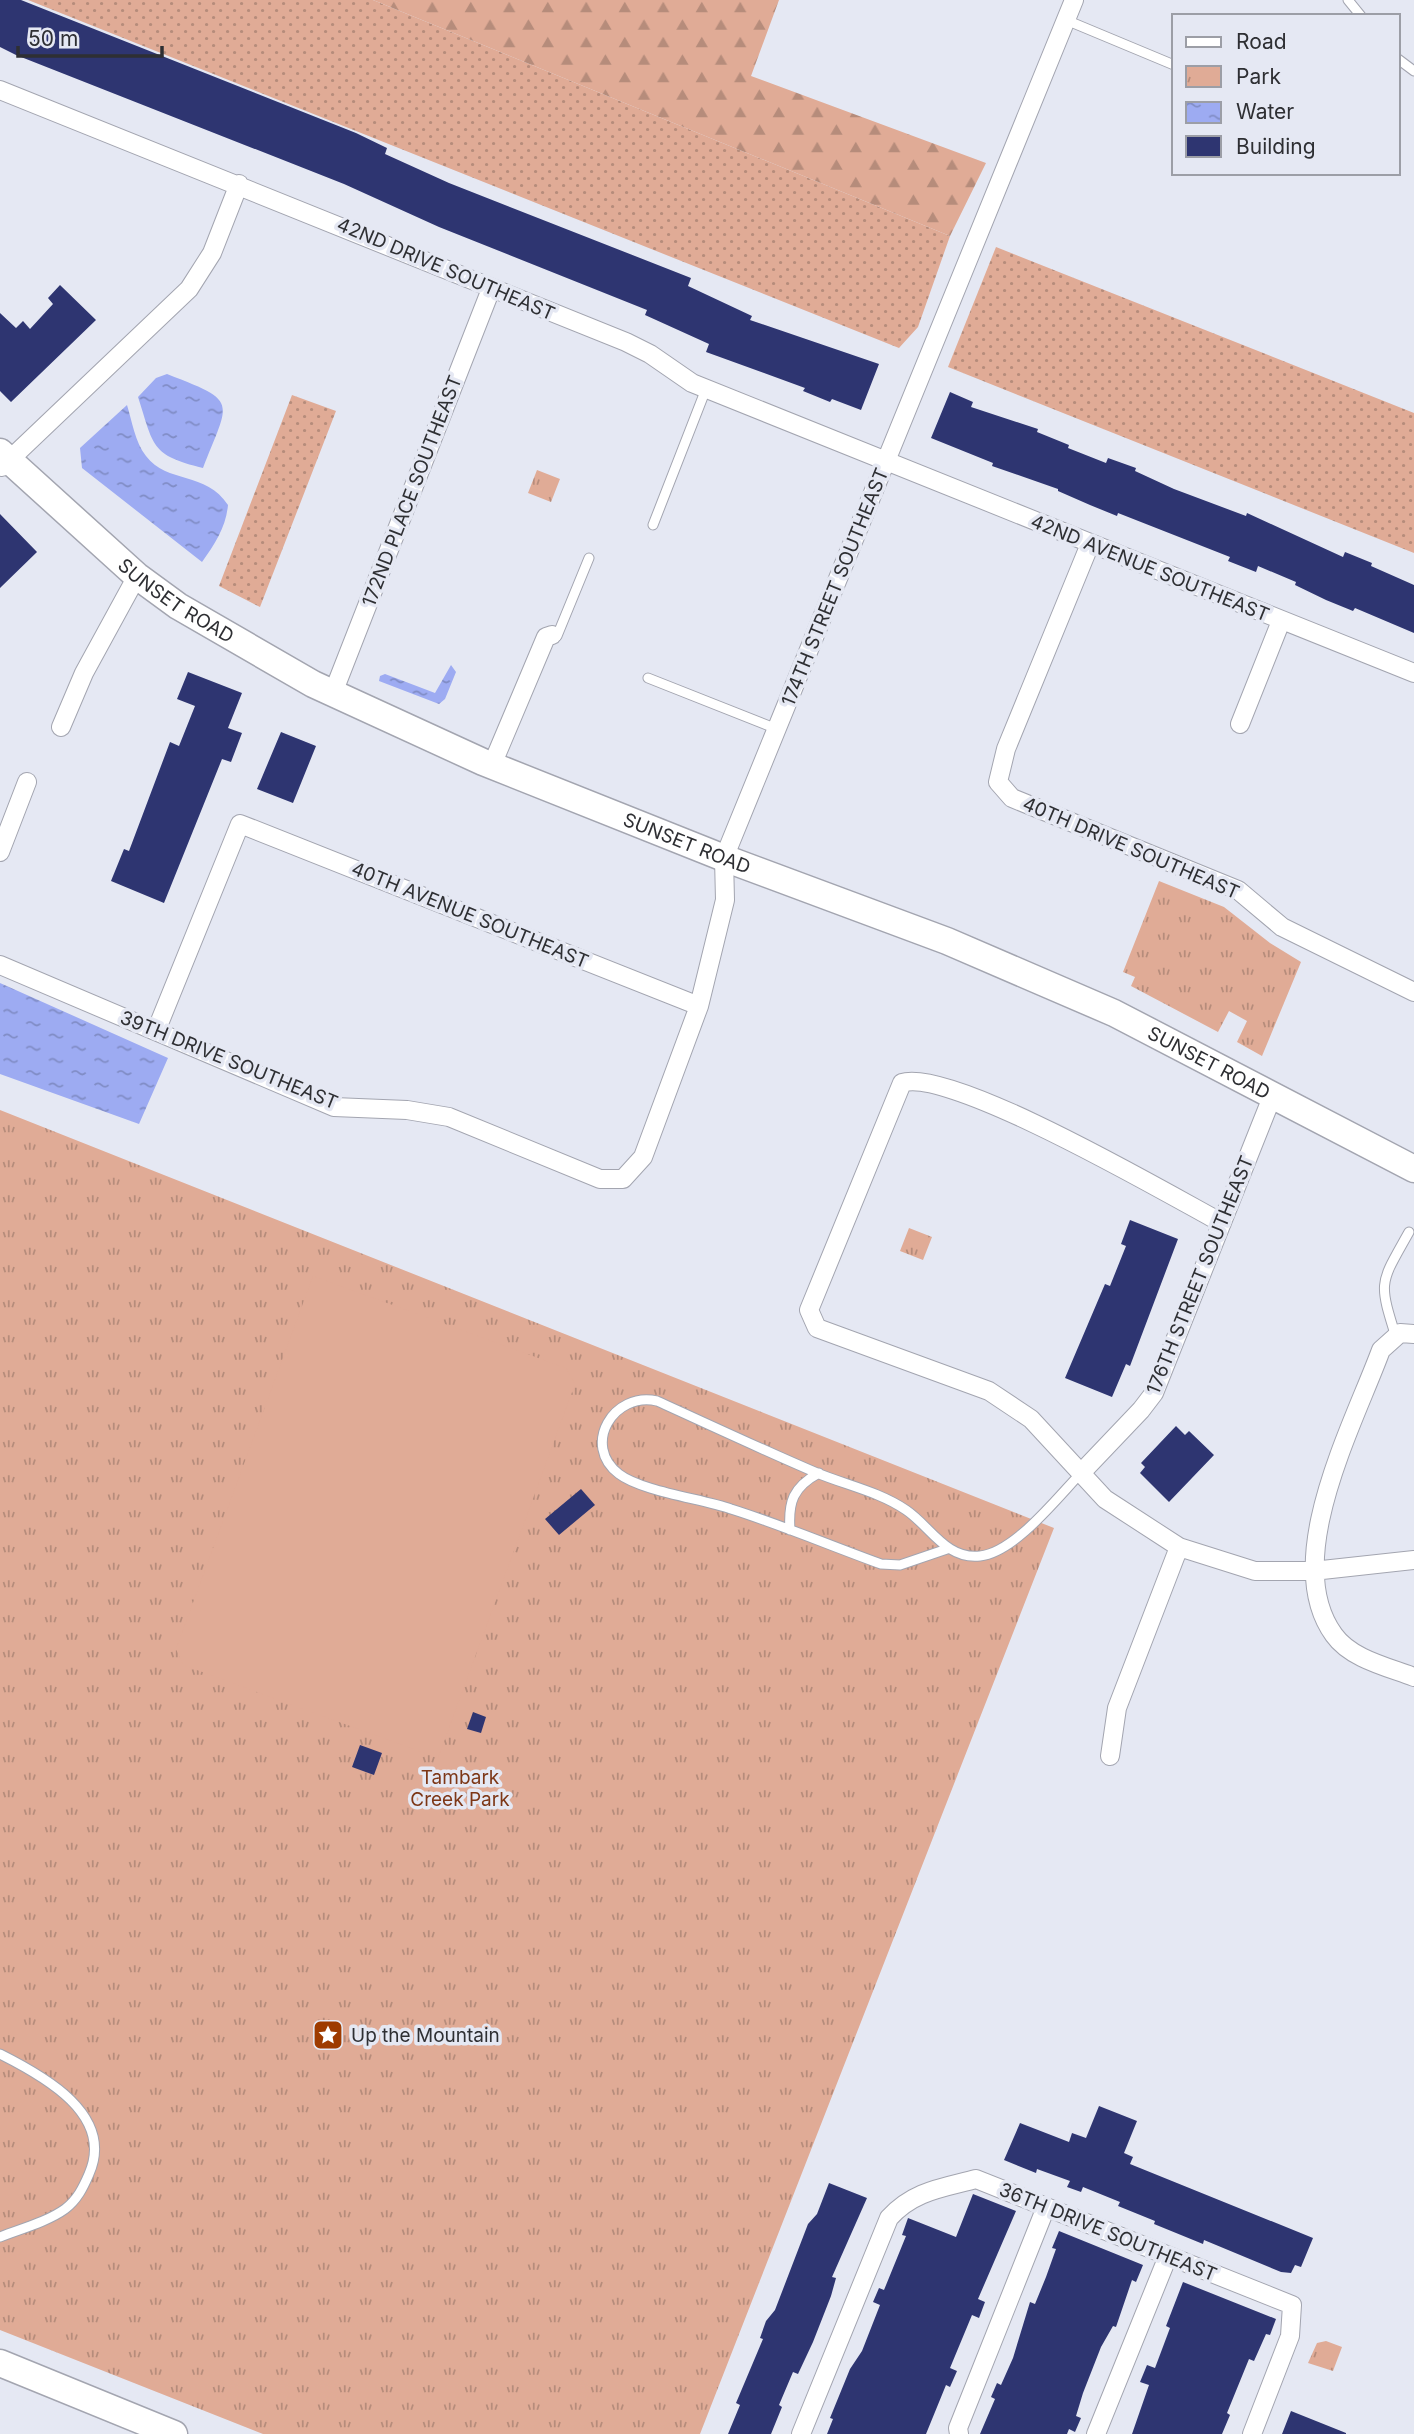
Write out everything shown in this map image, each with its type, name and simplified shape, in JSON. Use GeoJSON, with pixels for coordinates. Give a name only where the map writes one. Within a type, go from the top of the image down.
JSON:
{"type":"FeatureCollection","features":[{"type":"Feature","properties":{"kind":"street","name":"174TH STREET SOUTHEAST"},"geometry":{"type":"LineString","coordinates":[[623,1179],[643,1157],[699,1006],[725,900],[724,858],[1074,0]]}},
{"type":"Feature","properties":{"kind":"street","name":"42ND DRIVE SOUTHEAST"},"geometry":{"type":"LineString","coordinates":[[0,90],[239,184],[638,348],[692,383],[886,460]]}},
{"type":"Feature","properties":{"kind":"street"},"geometry":{"type":"LineString","coordinates":[[3,460],[189,289],[212,253],[239,184]]}},
{"type":"Feature","properties":{"kind":"street","name":"172ND PLACE SOUTHEAST"},"geometry":{"type":"LineString","coordinates":[[333,693],[491,289]]}},
{"type":"Feature","properties":{"kind":"street","name":"SUNSET ROAD"},"geometry":{"type":"LineString","coordinates":[[3,460],[137,576],[178,606],[333,693],[492,765],[724,858],[947,941],[1114,1013],[1414,1170]]}},
{"type":"Feature","properties":{"kind":"street","name":"42ND AVENUE SOUTHEAST"},"geometry":{"type":"LineString","coordinates":[[886,460],[1414,673]]}},
{"type":"Feature","properties":{"kind":"street","name":"40TH DRIVE SOUTHEAST"},"geometry":{"type":"LineString","coordinates":[[1090,544],[1006,749],[998,782],[1012,798],[1238,890],[1282,927],[1412,985]]}},
{"type":"Feature","properties":{"kind":"street"},"geometry":{"type":"LineString","coordinates":[[61,727],[84,673],[137,576]]}},
{"type":"Feature","properties":{"kind":"street"},"geometry":{"type":"LineString","coordinates":[[1240,724],[1281,621]]}},
{"type":"Feature","properties":{"kind":"street"},"geometry":{"type":"LineString","coordinates":[[492,765],[546,637],[552,635]]}},
{"type":"Feature","properties":{"kind":"street"},"geometry":{"type":"LineString","coordinates":[[0,852],[27,782]]}},
{"type":"Feature","properties":{"kind":"street","name":"40TH AVENUE SOUTHEAST"},"geometry":{"type":"LineString","coordinates":[[156,1031],[240,824],[699,1006]]}},
{"type":"Feature","properties":{"kind":"street","name":"39TH DRIVE SOUTHEAST"},"geometry":{"type":"LineString","coordinates":[[0,965],[334,1107],[407,1110],[449,1117],[600,1179],[623,1179]]}},
{"type":"Feature","properties":{"kind":"street"},"geometry":{"type":"LineString","coordinates":[[1222,1223],[1069,1138],[922,1080],[902,1083],[809,1310],[817,1328],[989,1391],[1031,1419],[1105,1499],[1179,1548],[1255,1571],[1313,1571],[1414,1560]]}},
{"type":"Feature","properties":{"kind":"street","name":"176TH STREET SOUTHEAST"},"geometry":{"type":"LineString","coordinates":[[1081,1473],[1142,1410],[1154,1393],[1272,1097]]}},
{"type":"Feature","properties":{"kind":"street"},"geometry":{"type":"LineString","coordinates":[[1404,1335],[1381,1350],[1317,1525],[1313,1571],[1316,1601],[1335,1636],[1359,1656],[1414,1677]]}},
{"type":"Feature","properties":{"kind":"street"},"geometry":{"type":"LineString","coordinates":[[1110,1756],[1118,1708],[1179,1548]]}},
{"type":"Feature","properties":{"kind":"street","name":"36TH DRIVE SOUTHEAST"},"geometry":{"type":"LineString","coordinates":[[801,2434],[889,2218],[903,2202],[922,2193],[975,2179],[1293,2305],[1290,2336],[1252,2434]]}},
{"type":"Feature","properties":{"kind":"street"},"geometry":{"type":"LineString","coordinates":[[959,2434],[958,2428],[1046,2207]]}},
{"type":"Feature","properties":{"kind":"street"},"geometry":{"type":"LineString","coordinates":[[1096,2434],[1168,2256]]}},
{"type":"Feature","properties":{"kind":"street"},"geometry":{"type":"LineString","coordinates":[[0,2362],[174,2434]]}},
{"type":"Feature","properties":{"kind":"lane"},"geometry":{"type":"LineString","coordinates":[[1348,0],[1360,14]]}},
{"type":"Feature","properties":{"kind":"lane"},"geometry":{"type":"LineString","coordinates":[[1066,20],[1172,64]]}},
{"type":"Feature","properties":{"kind":"lane"},"geometry":{"type":"LineString","coordinates":[[653,525],[706,388]]}},
{"type":"Feature","properties":{"kind":"lane"},"geometry":{"type":"LineString","coordinates":[[552,635],[557,636],[590,558]]}},
{"type":"Feature","properties":{"kind":"lane"},"geometry":{"type":"LineString","coordinates":[[648,678],[777,729]]}},
{"type":"Feature","properties":{"kind":"lane"},"geometry":{"type":"LineString","coordinates":[[1404,1335],[1382,1292],[1387,1271],[1409,1232]]}},
{"type":"Feature","properties":{"kind":"lane"},"geometry":{"type":"LineString","coordinates":[[947,1549],[900,1565],[881,1564],[730,1508],[627,1479],[607,1463],[601,1438],[604,1426],[624,1405],[644,1398],[906,1510],[947,1549],[979,1557],[997,1551],[1018,1537],[1081,1473]]}},
{"type":"Feature","properties":{"kind":"lane"},"geometry":{"type":"LineString","coordinates":[[790,1530],[788,1506],[794,1493],[803,1482],[819,1473]]}},
{"type":"Feature","properties":{"kind":"lane"},"geometry":{"type":"LineString","coordinates":[[0,2054],[55,2086],[84,2114],[96,2142],[94,2163],[73,2203],[61,2211],[0,2237]]}},
{"type":"Feature","properties":{"kind":"green space"},"geometry":{"type":"Polygon","coordinates":[[[28,0],[373,0],[950,236],[918,327],[899,348],[28,0]]]}},
{"type":"Feature","properties":{"kind":"green space"},"geometry":{"type":"Polygon","coordinates":[[[373,0],[779,0],[751,76],[986,163],[950,236],[373,0]]]}},
{"type":"Feature","properties":{"kind":"green space"},"geometry":{"type":"Polygon","coordinates":[[[996,247],[1414,413],[1414,553],[948,367],[996,247]]]}},
{"type":"Feature","properties":{"kind":"green space"},"geometry":{"type":"Polygon","coordinates":[[[292,395],[336,411],[260,607],[219,586],[292,395]]]}},
{"type":"Feature","properties":{"kind":"green space"},"geometry":{"type":"Polygon","coordinates":[[[537,470],[560,479],[551,502],[528,493],[537,470]]]}},
{"type":"Feature","properties":{"kind":"green space"},"geometry":{"type":"Polygon","coordinates":[[[1159,881],[1224,907],[1270,943],[1301,962],[1262,1056],[1237,1042],[1247,1021],[1229,1011],[1218,1032],[1131,986],[1135,977],[1123,972],[1159,881]]]}},
{"type":"Feature","properties":{"kind":"green space","name":"Tambark Creek Park"},"geometry":{"type":"Polygon","coordinates":[[[0,1110],[1054,1528],[700,2434],[263,2434],[0,2330],[0,1110]]]}},
{"type":"Feature","properties":{"kind":"green space"},"geometry":{"type":"Polygon","coordinates":[[[909,1228],[932,1237],[923,1260],[900,1251],[909,1228]]]}},
{"type":"Feature","properties":{"kind":"green space"},"geometry":{"type":"Polygon","coordinates":[[[313,1276],[566,1368],[575,1384],[438,1758],[183,1665],[176,1649],[313,1276]]]}},
{"type":"Feature","properties":{"kind":"green space"},"geometry":{"type":"Polygon","coordinates":[[[1326,2341],[1342,2347],[1333,2371],[1308,2363],[1317,2343],[1326,2341]]]}},
{"type":"Feature","properties":{"kind":"water"},"geometry":{"type":"Polygon","coordinates":[[[167,374],[207,391],[217,398],[222,406],[219,428],[203,468],[163,453],[147,427],[138,397],[156,378],[167,374]]]}},
{"type":"Feature","properties":{"kind":"water"},"geometry":{"type":"Polygon","coordinates":[[[127,405],[139,444],[155,465],[209,487],[228,505],[219,535],[202,562],[82,468],[80,448],[127,405]]]}},
{"type":"Feature","properties":{"kind":"water"},"geometry":{"type":"Polygon","coordinates":[[[451,665],[456,672],[445,699],[439,704],[379,681],[380,676],[385,674],[435,693],[451,665]]]}},
{"type":"Feature","properties":{"kind":"water"},"geometry":{"type":"Polygon","coordinates":[[[0,983],[168,1058],[139,1124],[0,1074],[0,983]]]}},
{"type":"Feature","properties":{"kind":"building"},"geometry":{"type":"Polygon","coordinates":[[[0,0],[21,0],[356,133],[387,148],[385,154],[449,183],[691,278],[688,286],[752,316],[750,320],[879,364],[861,410],[832,399],[830,402],[803,391],[805,388],[706,352],[709,344],[645,315],[647,310],[439,227],[344,184],[16,55],[0,47],[0,0]]]}},
{"type":"Feature","properties":{"kind":"building"},"geometry":{"type":"Polygon","coordinates":[[[60,285],[96,320],[11,402],[0,391],[0,313],[16,328],[23,321],[30,329],[53,304],[48,298],[60,285]]]}},
{"type":"Feature","properties":{"kind":"building"},"geometry":{"type":"Polygon","coordinates":[[[950,392],[973,402],[971,407],[1038,429],[1037,432],[1069,445],[1068,448],[1106,463],[1108,458],[1136,468],[1135,471],[1174,489],[1246,516],[1247,513],[1343,557],[1345,552],[1372,563],[1371,566],[1414,585],[1414,633],[1355,608],[1353,611],[1326,600],[1295,585],[1296,582],[1258,566],[1256,572],[1228,561],[1230,557],[1118,513],[1117,516],[1058,489],[992,466],[993,463],[931,438],[950,392]]]}},
{"type":"Feature","properties":{"kind":"building"},"geometry":{"type":"Polygon","coordinates":[[[0,514],[37,552],[0,588],[0,514]]]}},
{"type":"Feature","properties":{"kind":"building"},"geometry":{"type":"Polygon","coordinates":[[[188,672],[242,693],[228,728],[242,733],[231,762],[222,759],[164,903],[111,881],[124,849],[129,851],[170,742],[179,746],[195,706],[177,699],[188,672]]]}},
{"type":"Feature","properties":{"kind":"building"},"geometry":{"type":"Polygon","coordinates":[[[281,732],[316,746],[293,803],[257,789],[281,732]]]}},
{"type":"Feature","properties":{"kind":"building"},"geometry":{"type":"Polygon","coordinates":[[[1130,1220],[1178,1239],[1130,1366],[1126,1364],[1112,1397],[1065,1378],[1105,1284],[1110,1286],[1126,1246],[1121,1244],[1130,1220]]]}},
{"type":"Feature","properties":{"kind":"building"},"geometry":{"type":"Polygon","coordinates":[[[1176,1426],[1185,1435],[1189,1431],[1214,1455],[1169,1502],[1140,1473],[1145,1467],[1141,1463],[1176,1426]]]}},
{"type":"Feature","properties":{"kind":"building"},"geometry":{"type":"Polygon","coordinates":[[[581,1489],[595,1505],[559,1535],[545,1519],[581,1489]]]}},
{"type":"Feature","properties":{"kind":"building"},"geometry":{"type":"Polygon","coordinates":[[[473,1712],[486,1717],[481,1733],[467,1729],[473,1712]]]}},
{"type":"Feature","properties":{"kind":"building"},"geometry":{"type":"Polygon","coordinates":[[[360,1745],[382,1753],[374,1775],[352,1767],[360,1745]]]}},
{"type":"Feature","properties":{"kind":"building"},"geometry":{"type":"Polygon","coordinates":[[[1099,2106],[1137,2121],[1124,2153],[1133,2157],[1130,2164],[1313,2238],[1301,2267],[1295,2265],[1291,2273],[1281,2272],[1204,2240],[1203,2244],[1118,2206],[1120,2202],[1083,2187],[1081,2192],[1067,2187],[1070,2181],[1037,2169],[1036,2173],[1004,2160],[1020,2123],[1069,2142],[1072,2133],[1086,2138],[1099,2106]]]}},
{"type":"Feature","properties":{"kind":"building"},"geometry":{"type":"Polygon","coordinates":[[[829,2183],[867,2198],[832,2277],[836,2278],[831,2296],[813,2342],[798,2374],[793,2372],[779,2405],[782,2407],[771,2434],[728,2434],[740,2405],[736,2403],[763,2339],[760,2338],[766,2321],[775,2310],[808,2224],[817,2214],[829,2183]]]}},
{"type":"Feature","properties":{"kind":"building"},"geometry":{"type":"Polygon","coordinates":[[[973,2194],[1016,2211],[978,2299],[985,2302],[979,2318],[972,2315],[950,2368],[957,2371],[950,2387],[946,2385],[926,2434],[827,2434],[833,2419],[830,2418],[850,2369],[862,2351],[880,2305],[873,2302],[879,2288],[884,2290],[906,2236],[902,2235],[908,2218],[956,2237],[973,2194]]]}},
{"type":"Feature","properties":{"kind":"building"},"geometry":{"type":"Polygon","coordinates":[[[1059,2231],[1143,2265],[1136,2282],[1132,2280],[1116,2327],[1113,2326],[1101,2347],[1083,2393],[1076,2416],[1081,2418],[1075,2432],[1069,2429],[1067,2434],[980,2434],[995,2399],[991,2397],[997,2383],[1001,2385],[1013,2358],[1030,2302],[1035,2304],[1046,2277],[1056,2249],[1052,2248],[1059,2231]]]}},
{"type":"Feature","properties":{"kind":"building"},"geometry":{"type":"Polygon","coordinates":[[[1183,2282],[1276,2319],[1270,2335],[1266,2334],[1254,2361],[1249,2359],[1227,2413],[1230,2415],[1222,2434],[1132,2434],[1149,2385],[1140,2382],[1147,2365],[1155,2368],[1170,2328],[1166,2326],[1183,2282]]]}},
{"type":"Feature","properties":{"kind":"building"},"geometry":{"type":"Polygon","coordinates":[[[1291,2411],[1346,2433],[1346,2434],[1282,2434],[1291,2411]]]}},
{"type":"Feature","properties":{"kind":"place","name":"Up the Mountain"},"geometry":{"type":"Point","coordinates":[328,2035]}}]}
